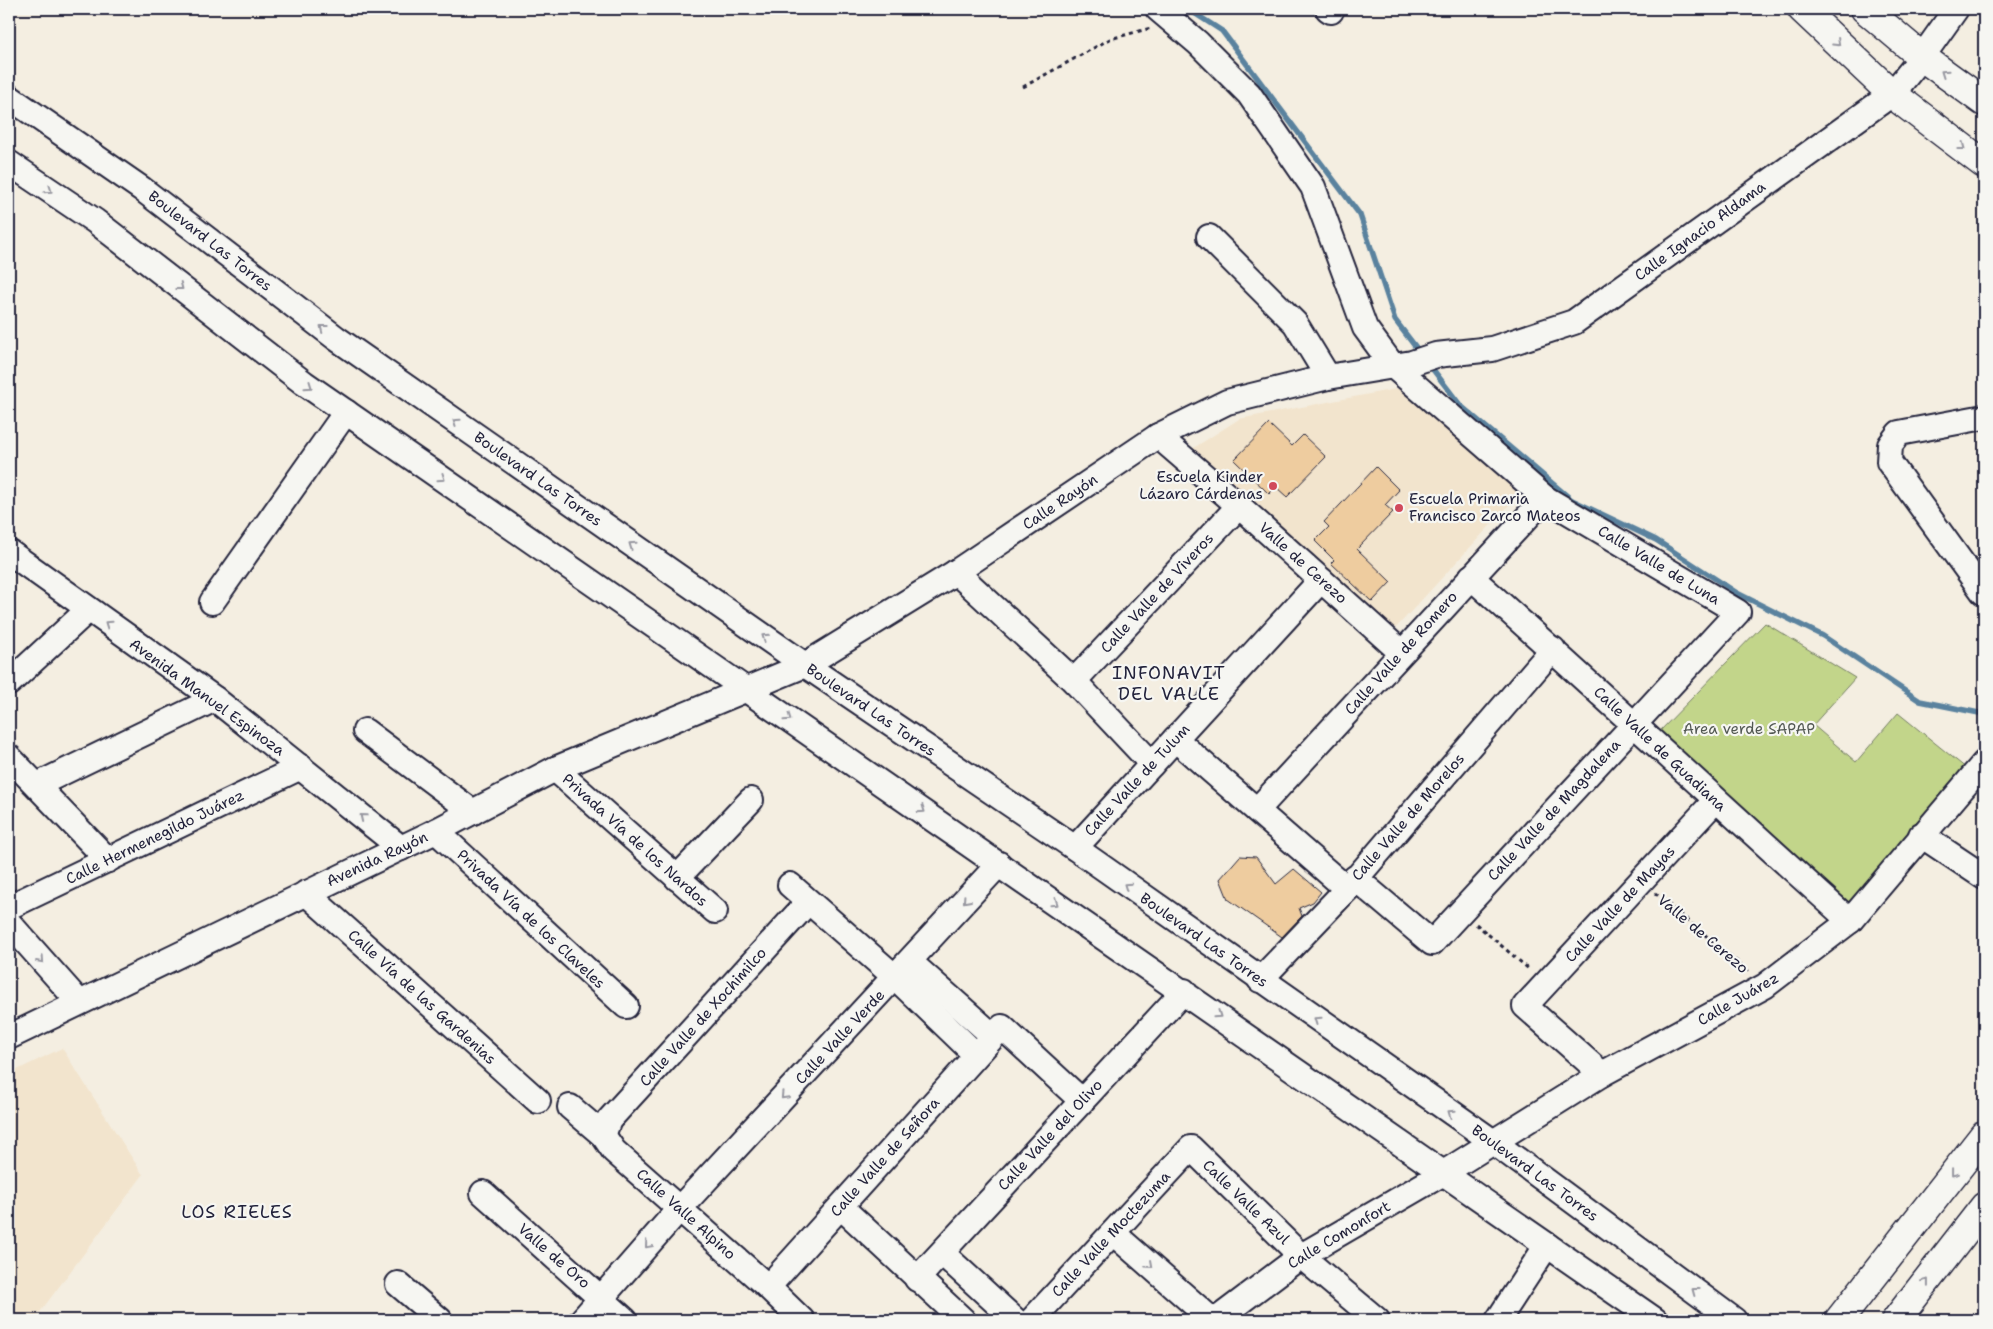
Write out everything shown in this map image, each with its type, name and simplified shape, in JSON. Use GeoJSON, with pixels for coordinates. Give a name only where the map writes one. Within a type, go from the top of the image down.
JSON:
{"type":"FeatureCollection","features":[{"type":"Feature","properties":{"kind":"main road"},"geometry":{"type":"LineString","coordinates":[[1802,9],[1892,94],[1984,164]]}},
{"type":"Feature","properties":{"kind":"main road"},"geometry":{"type":"LineString","coordinates":[[1865,9],[1922,57],[1984,102]]}},
{"type":"Feature","properties":{"kind":"main road"},"geometry":{"type":"LineString","coordinates":[[1839,1320],[1984,1135]]}},
{"type":"Feature","properties":{"kind":"main road"},"geometry":{"type":"LineString","coordinates":[[1896,1320],[1984,1207]]}},
{"type":"Feature","properties":{"kind":"street","name":"Calle Ignacio Aldama"},"geometry":{"type":"LineString","coordinates":[[1403,365],[1436,355],[1492,349],[1574,322],[1892,94],[1922,57],[1956,9]]}},
{"type":"Feature","properties":{"kind":"street","name":"Calle Valle de Luna"},"geometry":{"type":"LineString","coordinates":[[1167,15],[1249,94],[1313,186],[1364,328],[1545,498],[1738,612]]}},
{"type":"Feature","properties":{"kind":"street","name":"Boulevard Las Torres"},"geometry":{"type":"LineString","coordinates":[[9,97],[142,189],[336,338],[805,665],[1074,848],[1492,1141],[1734,1320]]}},
{"type":"Feature","properties":{"kind":"street"},"geometry":{"type":"LineString","coordinates":[[9,163],[95,221],[304,383],[1655,1320]]}},
{"type":"Feature","properties":{"kind":"street"},"geometry":{"type":"LineString","coordinates":[[1210,237],[1295,323],[1328,378]]}},
{"type":"Feature","properties":{"kind":"street","name":"Calle Rayón"},"geometry":{"type":"LineString","coordinates":[[748,690],[805,665],[956,572],[1158,436],[1227,402],[1328,378],[1403,365]]}},
{"type":"Feature","properties":{"kind":"street"},"geometry":{"type":"LineString","coordinates":[[212,602],[346,412]]}},
{"type":"Feature","properties":{"kind":"street"},"geometry":{"type":"LineString","coordinates":[[1983,592],[1890,462],[1890,445],[1899,433],[1984,416]]}},
{"type":"Feature","properties":{"kind":"street","name":"Valle de Cerezo"},"geometry":{"type":"LineString","coordinates":[[1158,436],[1240,506],[1401,652]]}},
{"type":"Feature","properties":{"kind":"street","name":"Calle Valle de Romero"},"geometry":{"type":"LineString","coordinates":[[1257,810],[1470,577],[1545,498]]}},
{"type":"Feature","properties":{"kind":"street","name":"Calle Valle de Viveros"},"geometry":{"type":"LineString","coordinates":[[1074,681],[1240,506]]}},
{"type":"Feature","properties":{"kind":"street","name":"Avenida Manuel Espinoza"},"geometry":{"type":"LineString","coordinates":[[9,552],[215,699],[401,848]]}},
{"type":"Feature","properties":{"kind":"street"},"geometry":{"type":"LineString","coordinates":[[956,572],[1074,681],[1152,764]]}},
{"type":"Feature","properties":{"kind":"street","name":"Calle Valle de Guadiana"},"geometry":{"type":"LineString","coordinates":[[1470,577],[1552,649],[1715,801],[1850,921]]}},
{"type":"Feature","properties":{"kind":"street","name":"Calle Valle de Tulum"},"geometry":{"type":"LineString","coordinates":[[1074,848],[1321,580]]}},
{"type":"Feature","properties":{"kind":"street"},"geometry":{"type":"LineString","coordinates":[[9,684],[88,610]]}},
{"type":"Feature","properties":{"kind":"street","name":"Calle Valle de Magdalena"},"geometry":{"type":"LineString","coordinates":[[1351,883],[1432,943],[1738,612]]}},
{"type":"Feature","properties":{"kind":"street","name":"Calle Valle de Morelos"},"geometry":{"type":"LineString","coordinates":[[1260,980],[1351,883],[1552,649]]}},
{"type":"Feature","properties":{"kind":"street","name":"Avenida Rayón"},"geometry":{"type":"LineString","coordinates":[[9,1037],[436,831],[555,769],[748,690]]}},
{"type":"Feature","properties":{"kind":"street"},"geometry":{"type":"LineString","coordinates":[[37,785],[215,699]]}},
{"type":"Feature","properties":{"kind":"street"},"geometry":{"type":"LineString","coordinates":[[365,731],[473,812]]}},
{"type":"Feature","properties":{"kind":"street"},"geometry":{"type":"LineString","coordinates":[[1175,738],[1257,810],[1351,883]]}},
{"type":"Feature","properties":{"kind":"street"},"geometry":{"type":"LineString","coordinates":[[9,757],[108,860]]}},
{"type":"Feature","properties":{"kind":"street","name":"Calle Juárez"},"geometry":{"type":"LineString","coordinates":[[1442,1174],[1602,1074],[1765,986],[1850,921],[1984,763]]}},
{"type":"Feature","properties":{"kind":"street","name":"Calle Hermenegildo Juárez"},"geometry":{"type":"LineString","coordinates":[[9,907],[302,767]]}},
{"type":"Feature","properties":{"kind":"street","name":"Privada Vía de los Nardos"},"geometry":{"type":"LineString","coordinates":[[555,769],[715,911]]}},
{"type":"Feature","properties":{"kind":"street"},"geometry":{"type":"LineString","coordinates":[[677,878],[752,800]]}},
{"type":"Feature","properties":{"kind":"street","name":"Calle Valle de Mayas"},"geometry":{"type":"LineString","coordinates":[[1602,1074],[1525,1006],[1715,801]]}},
{"type":"Feature","properties":{"kind":"street","name":"Privada Vía de los Claveles"},"geometry":{"type":"LineString","coordinates":[[436,831],[626,1006]]}},
{"type":"Feature","properties":{"kind":"street"},"geometry":{"type":"LineString","coordinates":[[1921,835],[1984,877]]}},
{"type":"Feature","properties":{"kind":"street","name":"Calle Valle Verde"},"geometry":{"type":"LineString","coordinates":[[582,1320],[680,1208],[999,864]]}},
{"type":"Feature","properties":{"kind":"street"},"geometry":{"type":"LineString","coordinates":[[790,885],[808,902],[903,969],[998,1031],[1082,1101]]}},
{"type":"Feature","properties":{"kind":"street","name":"Calle Vía de las Gardenias"},"geometry":{"type":"LineString","coordinates":[[306,893],[538,1101]]}},
{"type":"Feature","properties":{"kind":"street","name":"Calle Valle de Xochimilco"},"geometry":{"type":"LineString","coordinates":[[603,1135],[609,1120],[808,902]]}},
{"type":"Feature","properties":{"kind":"street"},"geometry":{"type":"LineString","coordinates":[[9,923],[79,1002]]}},
{"type":"Feature","properties":{"kind":"street"},"geometry":{"type":"LineString","coordinates":[[903,969],[976,1055]]}},
{"type":"Feature","properties":{"kind":"street","name":"Calle Valle del Olivo"},"geometry":{"type":"LineString","coordinates":[[917,1279],[1184,992]]}},
{"type":"Feature","properties":{"kind":"street","name":"Calle Valle de Señora"},"geometry":{"type":"LineString","coordinates":[[768,1287],[998,1031]]}},
{"type":"Feature","properties":{"kind":"street","name":"Calle Valle Alpino"},"geometry":{"type":"LineString","coordinates":[[570,1107],[603,1135],[614,1151],[768,1287],[802,1320]]}},
{"type":"Feature","properties":{"kind":"street","name":"Calle Valle Moctezuma"},"geometry":{"type":"LineString","coordinates":[[1032,1320],[1191,1148]]}},
{"type":"Feature","properties":{"kind":"street","name":"Calle Valle Azul"},"geometry":{"type":"LineString","coordinates":[[1191,1148],[1301,1256],[1377,1320]]}},
{"type":"Feature","properties":{"kind":"street","name":"Calle Comonfort"},"geometry":{"type":"LineString","coordinates":[[1216,1320],[1301,1256],[1442,1174]]}},
{"type":"Feature","properties":{"kind":"street","name":"Valle de Oro"},"geometry":{"type":"LineString","coordinates":[[483,1193],[625,1320]]}},
{"type":"Feature","properties":{"kind":"street"},"geometry":{"type":"LineString","coordinates":[[841,1207],[963,1320]]}},
{"type":"Feature","properties":{"kind":"street"},"geometry":{"type":"LineString","coordinates":[[1113,1233],[1212,1320]]}},
{"type":"Feature","properties":{"kind":"street"},"geometry":{"type":"LineString","coordinates":[[1498,1320],[1547,1245]]}},
{"type":"Feature","properties":{"kind":"street"},"geometry":{"type":"LineString","coordinates":[[942,1253],[1015,1320]]}},
{"type":"Feature","properties":{"kind":"street"},"geometry":{"type":"LineString","coordinates":[[398,1284],[440,1320]]}},
{"type":"Feature","properties":{"kind":"path"},"geometry":{"type":"LineString","coordinates":[[1023,87],[1110,39],[1167,15]]}},
{"type":"Feature","properties":{"kind":"path","name":"Valle de Cerezo"},"geometry":{"type":"LineString","coordinates":[[1640,882],[1765,986]]}},
{"type":"Feature","properties":{"kind":"path"},"geometry":{"type":"LineString","coordinates":[[1461,911],[1546,984]]}},
{"type":"Feature","properties":{"kind":"shaded area","name":"Escuela Primaria Francisco Zarco Mateos"},"geometry":{"type":"Polygon","coordinates":[[[1411,386],[1521,492],[1394,630],[1192,449],[1239,419],[1411,386]]]}},
{"type":"Feature","properties":{"kind":"shaded area"},"geometry":{"type":"Polygon","coordinates":[[[62,1048],[143,1175],[34,1320],[9,1320],[9,1074],[62,1048]]]}},
{"type":"Feature","properties":{"kind":"green space","name":"Area verde SAPAP"},"geometry":{"type":"Polygon","coordinates":[[[1765,623],[1855,678],[1813,725],[1856,762],[1898,713],[1967,769],[1852,907],[1659,732],[1765,623]]]}},
{"type":"Feature","properties":{"kind":"building"},"geometry":{"type":"Polygon","coordinates":[[[1269,424],[1292,446],[1303,435],[1326,457],[1287,497],[1276,487],[1269,494],[1234,460],[1269,424]]]}},
{"type":"Feature","properties":{"kind":"building"},"geometry":{"type":"Polygon","coordinates":[[[1376,467],[1399,490],[1385,505],[1393,512],[1357,549],[1391,582],[1372,602],[1331,563],[1334,560],[1315,541],[1329,527],[1324,522],[1376,467]]]}},
{"type":"Feature","properties":{"kind":"building"},"geometry":{"type":"Polygon","coordinates":[[[1240,856],[1256,857],[1276,884],[1294,869],[1321,892],[1313,902],[1299,908],[1302,916],[1282,937],[1228,899],[1220,879],[1240,856]]]}},
{"type":"Feature","properties":{"kind":"waterway"},"geometry":{"type":"LineString","coordinates":[[1188,9],[1222,31],[1360,215],[1395,320],[1421,354]]}},
{"type":"Feature","properties":{"kind":"waterway"},"geometry":{"type":"LineString","coordinates":[[1428,363],[1460,405],[1572,500],[1656,540],[1737,593],[1823,636],[1920,701],[1984,714]]}},
{"type":"Feature","properties":{"kind":"place","name":"Escuela Kinder Lázaro Cárdenas"},"geometry":{"type":"Point","coordinates":[1273,486]}},
{"type":"Feature","properties":{"kind":"place","name":"Escuela Primaria Francisco Zarco Mateos"},"geometry":{"type":"Point","coordinates":[1399,508]}},
{"type":"Feature","properties":{"kind":"district","name":"INFONAVIT DEL VALLE"},"geometry":{"type":"Point","coordinates":[1169,683]}},
{"type":"Feature","properties":{"kind":"district","name":"LOS RIELES"},"geometry":{"type":"Point","coordinates":[237,1212]}}]}
